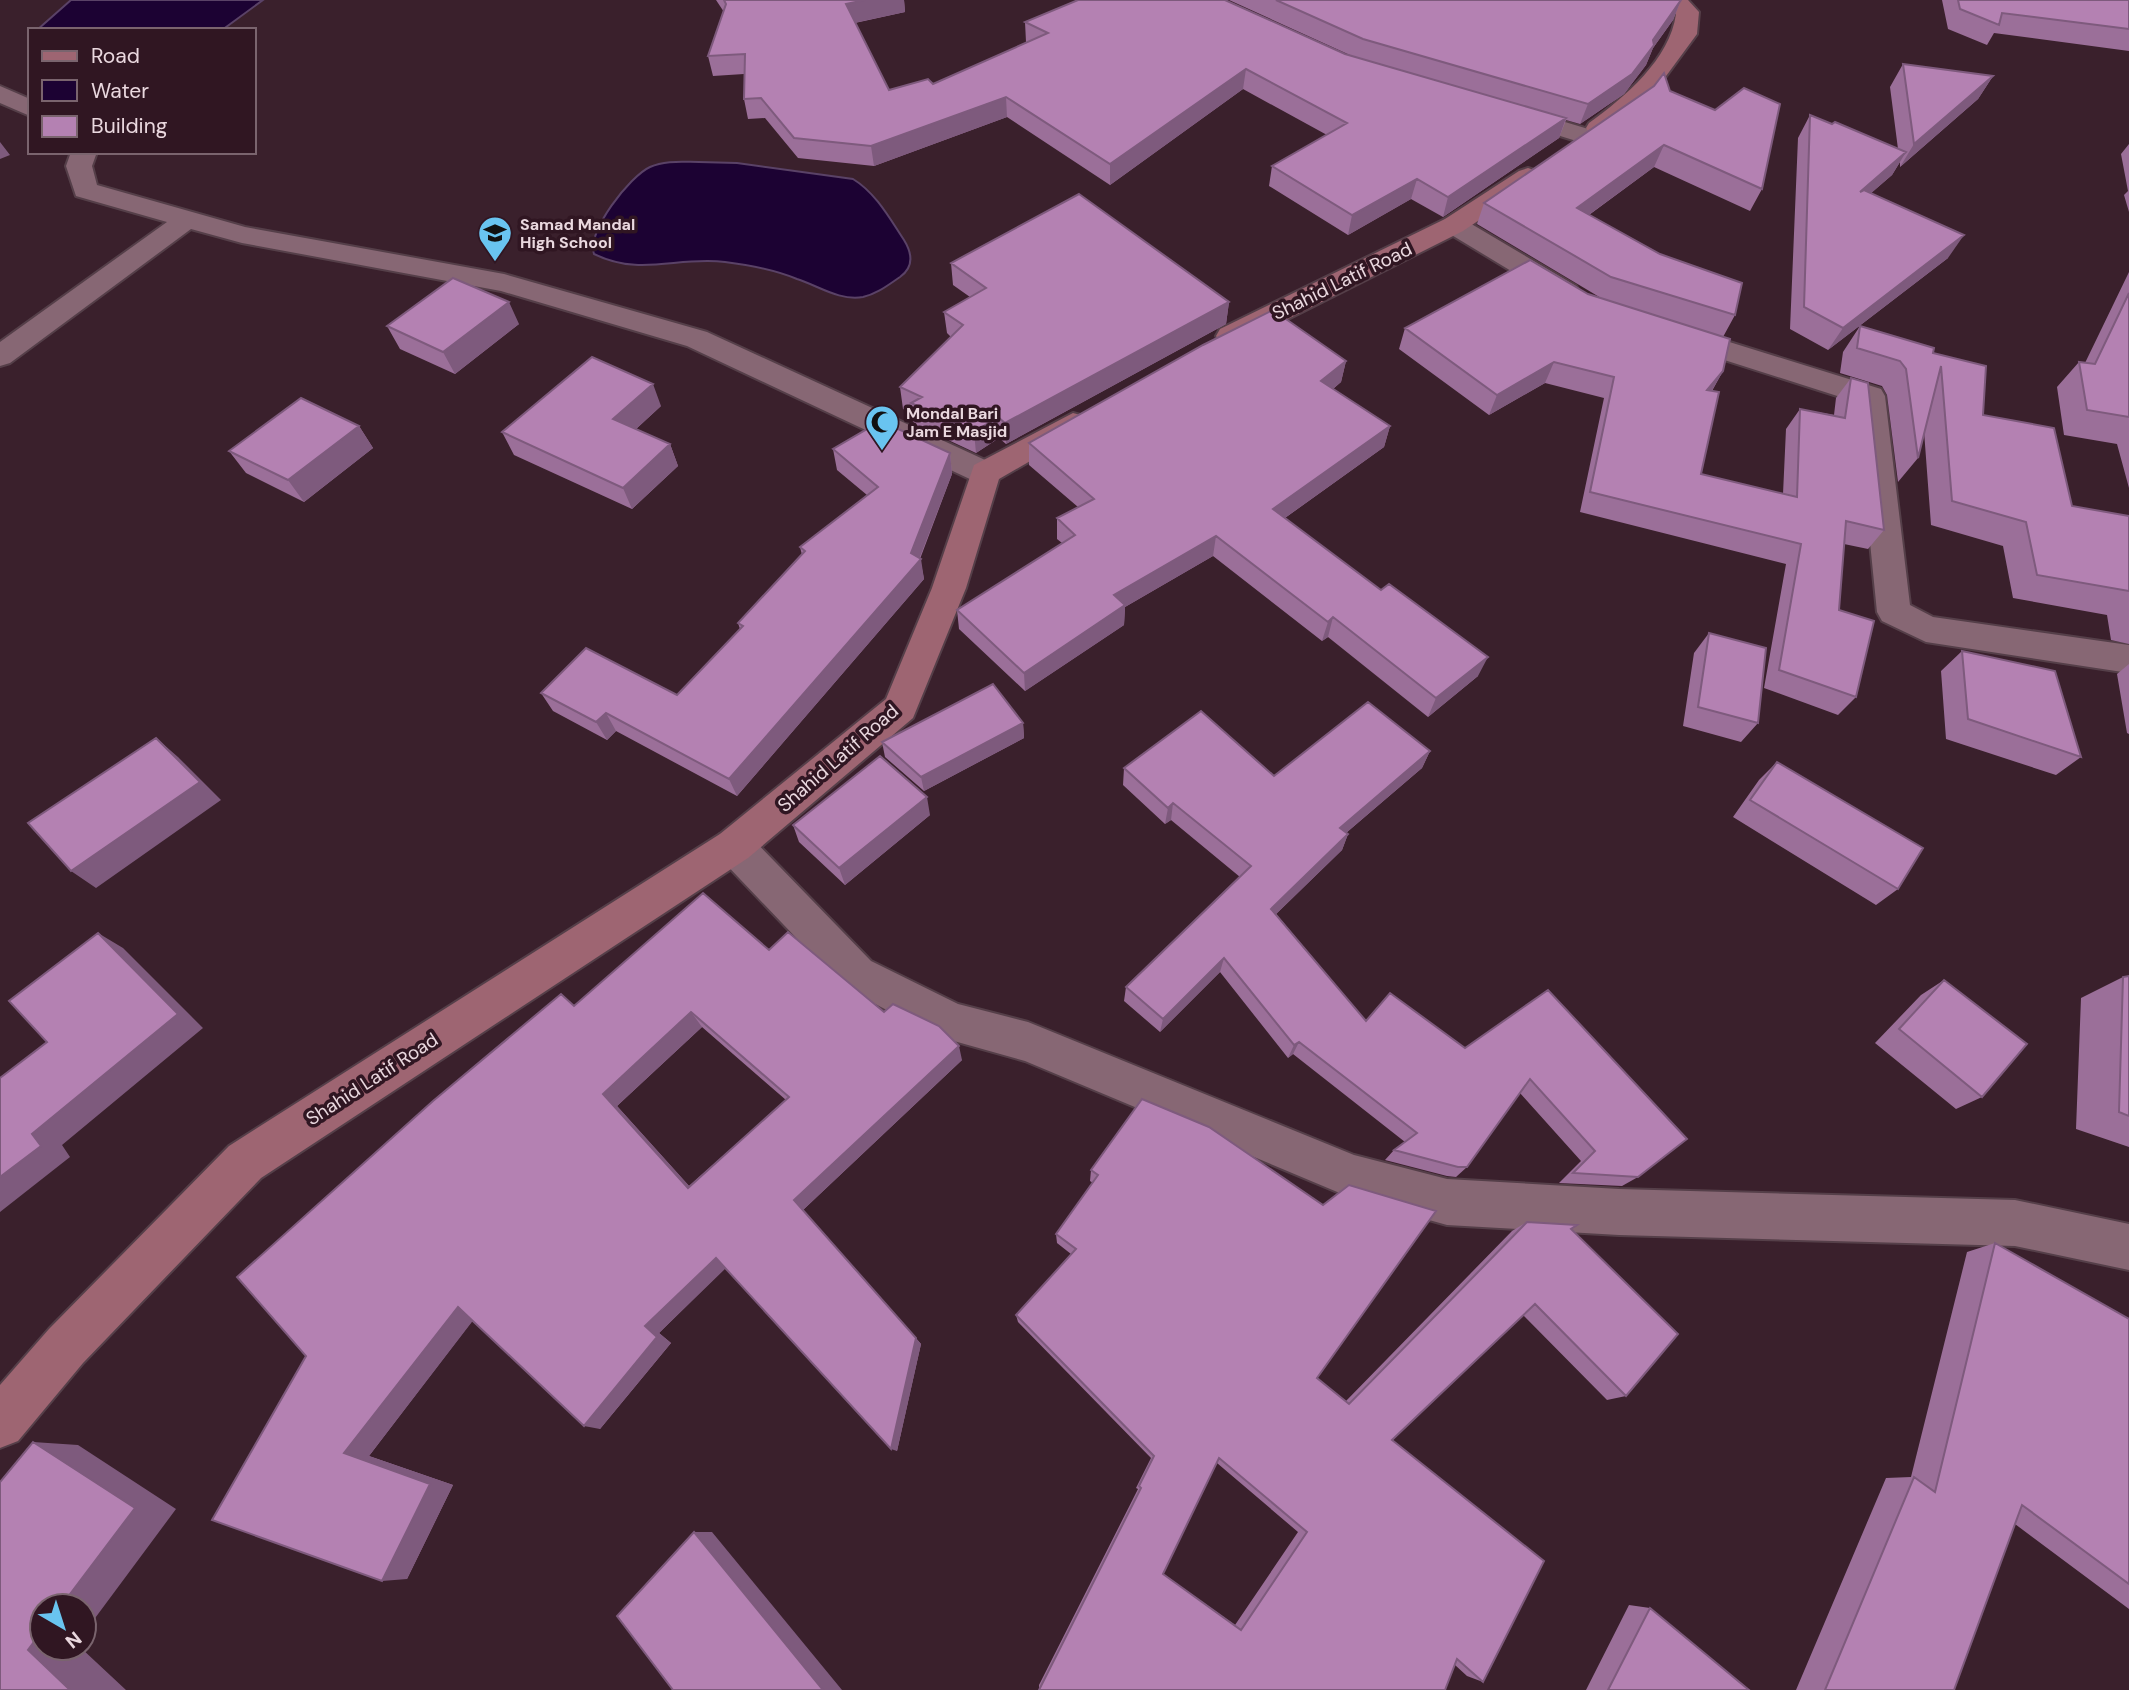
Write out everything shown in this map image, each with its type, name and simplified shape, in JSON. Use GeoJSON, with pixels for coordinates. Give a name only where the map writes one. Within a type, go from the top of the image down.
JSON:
{"type":"FeatureCollection","features":[{"type":"Feature","properties":{"kind":"street","name":"Shahid Latif Road"},"geometry":{"type":"LineString","coordinates":[[1201,351],[1454,225],[1635,101],[1685,34],[1688,12],[1675,0]]}},
{"type":"Feature","properties":{"kind":"street"},"geometry":{"type":"LineString","coordinates":[[0,93],[28,108]]}},
{"type":"Feature","properties":{"kind":"street"},"geometry":{"type":"LineString","coordinates":[[1495,108],[1586,136]]}},
{"type":"Feature","properties":{"kind":"street"},"geometry":{"type":"LineString","coordinates":[[83,154],[79,166],[85,190],[185,221],[242,235],[504,283],[697,339],[985,473],[1105,405]]}},
{"type":"Feature","properties":{"kind":"street"},"geometry":{"type":"LineString","coordinates":[[0,356],[185,221]]}},
{"type":"Feature","properties":{"kind":"street"},"geometry":{"type":"LineString","coordinates":[[1454,225],[1591,307]]}},
{"type":"Feature","properties":{"kind":"street"},"geometry":{"type":"LineString","coordinates":[[1657,328],[1870,396],[1894,612],[1926,629],[2129,659]]}},
{"type":"Feature","properties":{"kind":"street","name":"Shahid Latif Road"},"geometry":{"type":"LineString","coordinates":[[0,1423],[66,1346],[244,1162],[734,846],[900,708],[949,588],[985,473]]}},
{"type":"Feature","properties":{"kind":"street"},"geometry":{"type":"LineString","coordinates":[[734,846],[857,974],[951,1022],[1028,1042],[1354,1177],[1447,1202],[1619,1212],[2015,1223],[2129,1247]]}},
{"type":"Feature","properties":{"kind":"water"},"geometry":{"type":"Polygon","coordinates":[[[71,0],[263,0],[225,28],[39,28],[71,0]]]}},
{"type":"Feature","properties":{"kind":"water"},"geometry":{"type":"Polygon","coordinates":[[[662,163],[737,163],[853,179],[876,199],[904,240],[910,255],[908,269],[878,291],[854,298],[837,295],[762,268],[708,261],[628,264],[594,254],[593,244],[603,219],[621,193],[642,172],[662,163]]]}},
{"type":"Feature","properties":{"kind":"building"},"geometry":{"type":"Polygon","coordinates":[[[724,0],[865,0],[846,4],[889,90],[928,79],[933,84],[1048,33],[1025,22],[1078,0],[1225,0],[1345,54],[1566,118],[1448,197],[1417,179],[1352,215],[1272,166],[1347,123],[1246,69],[1110,164],[1006,97],[871,146],[794,138],[761,98],[744,99],[745,54],[708,56],[726,4],[724,0]]]}},
{"type":"Feature","properties":{"kind":"building"},"geometry":{"type":"Polygon","coordinates":[[[1276,0],[1681,0],[1653,40],[1654,45],[1632,74],[1588,104],[1363,39],[1276,0]]]}},
{"type":"Feature","properties":{"kind":"building"},"geometry":{"type":"Polygon","coordinates":[[[1958,0],[2129,0],[2129,29],[2002,13],[1999,25],[1960,9],[1958,0]]]}},
{"type":"Feature","properties":{"kind":"building"},"geometry":{"type":"Polygon","coordinates":[[[1903,64],[1993,76],[1914,144],[1903,64]]]}},
{"type":"Feature","properties":{"kind":"building"},"geometry":{"type":"Polygon","coordinates":[[[1664,73],[1670,91],[1715,110],[1744,88],[1780,104],[1762,189],[1664,145],[1577,208],[1660,254],[1742,283],[1735,315],[1611,277],[1484,203],[1654,86],[1664,73]]]}},
{"type":"Feature","properties":{"kind":"building"},"geometry":{"type":"Polygon","coordinates":[[[1810,115],[1832,124],[1835,122],[1906,152],[1860,192],[1864,190],[1964,235],[1843,328],[1804,307],[1810,115]]]}},
{"type":"Feature","properties":{"kind":"building"},"geometry":{"type":"Polygon","coordinates":[[[1079,194],[1229,302],[1005,423],[998,417],[974,432],[911,403],[922,397],[900,387],[963,325],[944,312],[986,288],[951,263],[1079,194]]]}},
{"type":"Feature","properties":{"kind":"building"},"geometry":{"type":"Polygon","coordinates":[[[1530,260],[1588,294],[1730,339],[1723,371],[1707,390],[1719,392],[1701,474],[1797,497],[1800,409],[1845,418],[1851,378],[1868,383],[1884,530],[1846,521],[1839,610],[1874,621],[1856,697],[1779,670],[1801,544],[1590,492],[1614,377],[1554,362],[1497,395],[1405,328],[1530,260]]]}},
{"type":"Feature","properties":{"kind":"building"},"geometry":{"type":"Polygon","coordinates":[[[453,278],[509,302],[443,352],[387,326],[453,278]]]}},
{"type":"Feature","properties":{"kind":"building"},"geometry":{"type":"Polygon","coordinates":[[[2129,293],[2129,417],[2087,410],[2079,362],[2095,364],[2129,293]]]}},
{"type":"Feature","properties":{"kind":"building"},"geometry":{"type":"Polygon","coordinates":[[[1273,310],[1346,361],[1321,381],[1390,426],[1273,509],[1381,590],[1389,584],[1488,657],[1436,698],[1333,617],[1328,622],[1216,536],[1114,595],[1125,605],[1024,673],[957,610],[1075,535],[1057,518],[1094,499],[1029,443],[1203,345],[1273,310]]]}},
{"type":"Feature","properties":{"kind":"building"},"geometry":{"type":"Polygon","coordinates":[[[1860,326],[1934,348],[1933,353],[1986,366],[1983,415],[2054,428],[2072,506],[2129,516],[2129,591],[2037,575],[2026,522],[1952,501],[1941,366],[1918,458],[1906,369],[1900,361],[1857,348],[1860,326]]]}},
{"type":"Feature","properties":{"kind":"building"},"geometry":{"type":"Polygon","coordinates":[[[592,357],[653,384],[613,419],[670,444],[623,488],[502,432],[592,357]]]}},
{"type":"Feature","properties":{"kind":"building"},"geometry":{"type":"Polygon","coordinates":[[[301,398],[359,426],[288,480],[229,451],[301,398]]]}},
{"type":"Feature","properties":{"kind":"building"},"geometry":{"type":"Polygon","coordinates":[[[881,421],[950,453],[911,553],[921,559],[729,779],[606,713],[596,722],[541,693],[586,648],[677,695],[743,626],[738,623],[805,551],[800,547],[878,487],[833,449],[881,421]]]}},
{"type":"Feature","properties":{"kind":"building"},"geometry":{"type":"Polygon","coordinates":[[[1709,633],[1766,648],[1758,723],[1698,707],[1709,633]]]}},
{"type":"Feature","properties":{"kind":"building"},"geometry":{"type":"Polygon","coordinates":[[[1962,651],[2055,671],[2081,757],[1968,719],[1962,651]]]}},
{"type":"Feature","properties":{"kind":"building"},"geometry":{"type":"Polygon","coordinates":[[[993,684],[1023,723],[921,777],[882,742],[993,684]]]}},
{"type":"Feature","properties":{"kind":"building"},"geometry":{"type":"Polygon","coordinates":[[[1368,702],[1430,751],[1340,828],[1348,834],[1271,909],[1366,1021],[1390,993],[1465,1048],[1548,990],[1687,1139],[1638,1177],[1573,1173],[1595,1151],[1530,1079],[1467,1167],[1394,1150],[1417,1133],[1299,1042],[1294,1045],[1224,958],[1163,1019],[1126,987],[1251,866],[1173,803],[1168,808],[1124,768],[1201,711],[1274,776],[1368,702]]]}},
{"type":"Feature","properties":{"kind":"building"},"geometry":{"type":"Polygon","coordinates":[[[156,738],[200,782],[71,871],[28,823],[156,738]]]}},
{"type":"Feature","properties":{"kind":"building"},"geometry":{"type":"Polygon","coordinates":[[[880,756],[927,797],[839,868],[793,825],[880,756]]]}},
{"type":"Feature","properties":{"kind":"building"},"geometry":{"type":"Polygon","coordinates":[[[1777,762],[1923,848],[1898,889],[1750,800],[1777,762]]]}},
{"type":"Feature","properties":{"kind":"building"},"geometry":{"type":"Polygon","coordinates":[[[703,893],[769,950],[788,932],[884,1012],[893,1004],[939,1026],[959,1046],[794,1200],[916,1338],[891,1449],[716,1258],[645,1326],[657,1337],[584,1426],[458,1307],[344,1453],[430,1484],[382,1581],[212,1520],[306,1356],[237,1277],[433,1101],[561,994],[574,1006],[703,893]],[[691,1012],[603,1094],[688,1188],[789,1097],[691,1012]]]}},
{"type":"Feature","properties":{"kind":"building"},"geometry":{"type":"Polygon","coordinates":[[[98,933],[178,1014],[32,1134],[41,1146],[0,1177],[0,1078],[47,1042],[9,1001],[98,933]]]}},
{"type":"Feature","properties":{"kind":"building"},"geometry":{"type":"Polygon","coordinates":[[[2129,976],[2129,1116],[2119,1112],[2123,977],[2129,976]]]}},
{"type":"Feature","properties":{"kind":"building"},"geometry":{"type":"Polygon","coordinates":[[[1944,980],[2027,1044],[1982,1097],[1899,1029],[1944,980]]]}},
{"type":"Feature","properties":{"kind":"building"},"geometry":{"type":"Polygon","coordinates":[[[1142,1099],[1209,1127],[1323,1205],[1349,1185],[1436,1211],[1317,1378],[1349,1404],[1527,1222],[1577,1225],[1571,1229],[1678,1334],[1626,1396],[1535,1304],[1392,1440],[1544,1561],[1483,1682],[1457,1659],[1445,1690],[1039,1690],[1141,1488],[1139,1486],[1154,1456],[1016,1315],[1076,1249],[1056,1234],[1098,1175],[1091,1170],[1142,1099]],[[1219,1458],[1163,1574],[1241,1630],[1307,1532],[1219,1458]]]}},
{"type":"Feature","properties":{"kind":"building"},"geometry":{"type":"Polygon","coordinates":[[[1995,1243],[2129,1319],[2129,1584],[2022,1505],[1954,1690],[1825,1690],[1914,1477],[1935,1492],[1995,1243]]]}},
{"type":"Feature","properties":{"kind":"building"},"geometry":{"type":"Polygon","coordinates":[[[33,1442],[135,1508],[72,1592],[28,1592],[28,1662],[41,1662],[70,1690],[0,1690],[0,1482],[33,1442]]]}},
{"type":"Feature","properties":{"kind":"building"},"geometry":{"type":"Polygon","coordinates":[[[694,1532],[823,1690],[673,1690],[617,1616],[694,1532]]]}},
{"type":"Feature","properties":{"kind":"building"},"geometry":{"type":"Polygon","coordinates":[[[1650,1608],[1749,1690],[1608,1690],[1650,1608]]]}},
{"type":"Feature","properties":{"kind":"place","name":"Samad Mandal High School"},"geometry":{"type":"Point","coordinates":[495,263]}},
{"type":"Feature","properties":{"kind":"place","name":"Mondal Bari Jam E Masjid"},"geometry":{"type":"Point","coordinates":[882,452]}}]}
